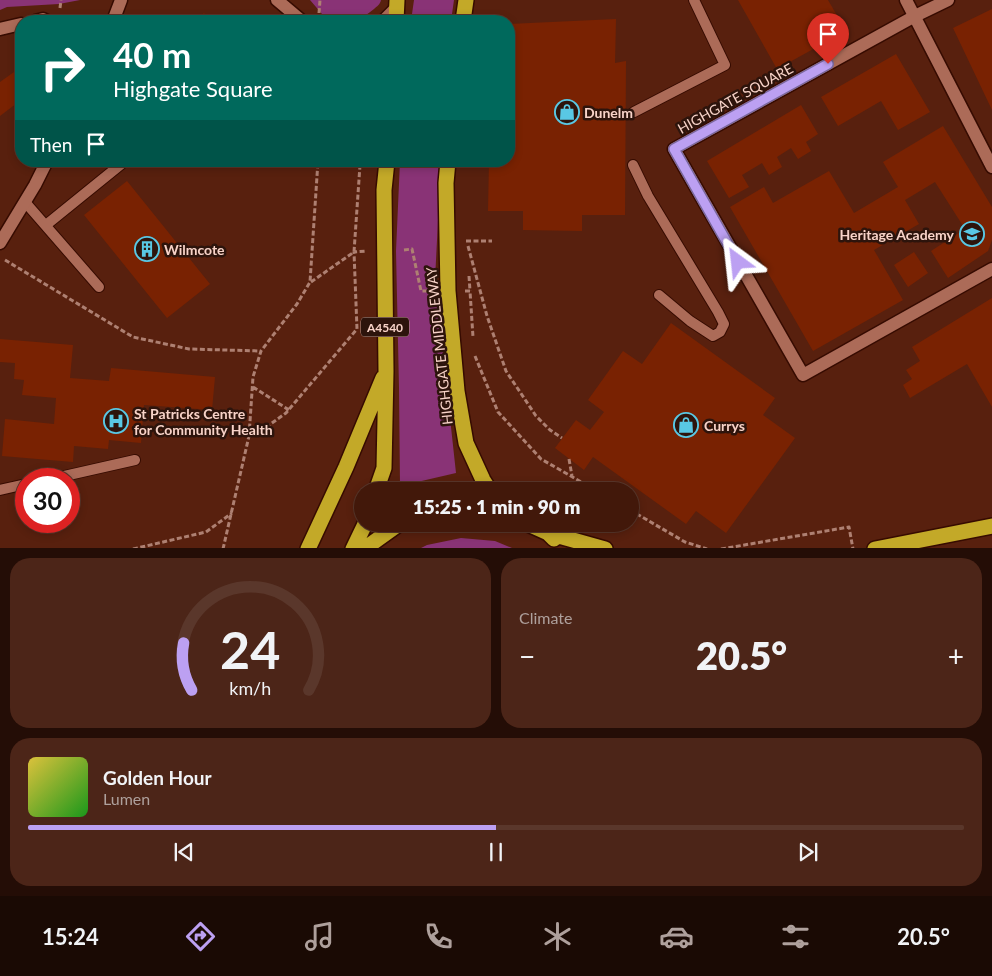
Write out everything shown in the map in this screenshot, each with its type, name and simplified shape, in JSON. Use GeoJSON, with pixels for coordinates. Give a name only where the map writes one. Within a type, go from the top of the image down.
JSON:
{"type":"FeatureCollection","features":[{"type":"Feature","properties":{"kind":"highway"},"geometry":{"type":"LineString","coordinates":[[464,15],[466,0]]}},
{"type":"Feature","properties":{"kind":"highway","name":"A4540"},"geometry":{"type":"LineString","coordinates":[[379,482],[384,468],[386,371],[384,190],[386,167]]}},
{"type":"Feature","properties":{"kind":"highway","name":"HIGHGATE MIDDLEWAY"},"geometry":{"type":"LineString","coordinates":[[447,167],[446,183],[448,291],[457,391],[466,443],[484,482]]}},
{"type":"Feature","properties":{"kind":"highway"},"geometry":{"type":"LineString","coordinates":[[308,548],[346,467],[386,371]]}},
{"type":"Feature","properties":{"kind":"highway"},"geometry":{"type":"LineString","coordinates":[[875,548],[992,526]]}},
{"type":"Feature","properties":{"kind":"highway"},"geometry":{"type":"LineString","coordinates":[[353,548],[361,532]]}},
{"type":"Feature","properties":{"kind":"highway"},"geometry":{"type":"LineString","coordinates":[[364,548],[387,532]]}},
{"type":"Feature","properties":{"kind":"highway"},"geometry":{"type":"LineString","coordinates":[[548,533],[565,548]]}},
{"type":"Feature","properties":{"kind":"highway"},"geometry":{"type":"LineString","coordinates":[[548,533],[605,548]]}},
{"type":"Feature","properties":{"kind":"street"},"geometry":{"type":"LineString","coordinates":[[115,15],[121,0]]}},
{"type":"Feature","properties":{"kind":"street"},"geometry":{"type":"LineString","coordinates":[[277,0],[295,15]]}},
{"type":"Feature","properties":{"kind":"street"},"geometry":{"type":"LineString","coordinates":[[906,0],[992,167]]}},
{"type":"Feature","properties":{"kind":"street"},"geometry":{"type":"LineString","coordinates":[[915,16],[948,0]]}},
{"type":"Feature","properties":{"kind":"street","name":"HIGHGATE SQUARE"},"geometry":{"type":"LineString","coordinates":[[915,16],[674,149],[803,375],[992,268]]}},
{"type":"Feature","properties":{"kind":"street"},"geometry":{"type":"LineString","coordinates":[[0,29],[15,25]]}},
{"type":"Feature","properties":{"kind":"street"},"geometry":{"type":"LineString","coordinates":[[0,242],[44,167]]}},
{"type":"Feature","properties":{"kind":"lane"},"geometry":{"type":"LineString","coordinates":[[634,112],[725,65],[694,0]]}},
{"type":"Feature","properties":{"kind":"lane"},"geometry":{"type":"LineString","coordinates":[[633,166],[648,196],[718,312],[724,324],[720,332],[713,336],[659,295]]}},
{"type":"Feature","properties":{"kind":"lane"},"geometry":{"type":"LineString","coordinates":[[46,225],[118,167]]}},
{"type":"Feature","properties":{"kind":"lane"},"geometry":{"type":"LineString","coordinates":[[25,202],[99,287]]}},
{"type":"Feature","properties":{"kind":"lane"},"geometry":{"type":"LineString","coordinates":[[80,473],[136,460]]}},
{"type":"Feature","properties":{"kind":"lane"},"geometry":{"type":"LineString","coordinates":[[0,490],[15,487]]}},
{"type":"Feature","properties":{"kind":"path"},"geometry":{"type":"LineString","coordinates":[[318,14],[320,0]]}},
{"type":"Feature","properties":{"kind":"path"},"geometry":{"type":"LineString","coordinates":[[310,282],[318,167]]}},
{"type":"Feature","properties":{"kind":"path"},"geometry":{"type":"LineString","coordinates":[[249,436],[253,377],[261,351],[297,304],[310,282],[354,252],[360,167]]}},
{"type":"Feature","properties":{"kind":"path"},"geometry":{"type":"LineString","coordinates":[[492,241],[466,241],[487,316],[506,371],[536,416],[550,430],[562,438]]}},
{"type":"Feature","properties":{"kind":"path"},"geometry":{"type":"LineString","coordinates":[[0,257],[133,337],[190,349],[261,351]]}},
{"type":"Feature","properties":{"kind":"path"},"geometry":{"type":"LineString","coordinates":[[252,386],[288,410]]}},
{"type":"Feature","properties":{"kind":"path"},"geometry":{"type":"LineString","coordinates":[[569,459],[572,477]]}},
{"type":"Feature","properties":{"kind":"path"},"geometry":{"type":"LineString","coordinates":[[133,548],[206,532],[232,513]]}},
{"type":"Feature","properties":{"kind":"path"},"geometry":{"type":"LineString","coordinates":[[639,515],[685,542],[707,548]]}},
{"type":"Feature","properties":{"kind":"path"},"geometry":{"type":"LineString","coordinates":[[721,548],[849,527],[853,548]]}},
{"type":"Feature","properties":{"kind":"shaded area"},"geometry":{"type":"Polygon","coordinates":[[[0,0],[80,0],[59,4],[7,7],[0,10],[0,0]]]}},
{"type":"Feature","properties":{"kind":"shaded area"},"geometry":{"type":"Polygon","coordinates":[[[310,0],[381,0],[366,15],[323,15],[310,0]]]}},
{"type":"Feature","properties":{"kind":"shaded area"},"geometry":{"type":"Polygon","coordinates":[[[414,0],[454,0],[452,15],[412,15],[414,0]]]}},
{"type":"Feature","properties":{"kind":"shaded area"},"geometry":{"type":"Polygon","coordinates":[[[400,167],[441,167],[435,280],[456,473],[417,482],[400,482],[396,251],[400,167]]]}},
{"type":"Feature","properties":{"kind":"shaded area"},"geometry":{"type":"Polygon","coordinates":[[[461,538],[495,541],[512,548],[421,548],[461,538]]]}},
{"type":"Feature","properties":{"kind":"building"},"geometry":{"type":"Polygon","coordinates":[[[738,0],[828,0],[846,31],[777,69],[738,0]]]}},
{"type":"Feature","properties":{"kind":"building"},"geometry":{"type":"Polygon","coordinates":[[[992,9],[992,110],[953,28],[992,9]]]}},
{"type":"Feature","properties":{"kind":"building","name":"Dunelm"},"geometry":{"type":"Polygon","coordinates":[[[616,19],[615,63],[626,61],[625,215],[582,215],[582,231],[523,230],[523,211],[488,211],[489,167],[515,167],[515,24],[616,19]]]}},
{"type":"Feature","properties":{"kind":"building"},"geometry":{"type":"Polygon","coordinates":[[[896,54],[930,112],[898,130],[881,101],[838,126],[821,97],[896,54]]]}},
{"type":"Feature","properties":{"kind":"building"},"geometry":{"type":"Polygon","coordinates":[[[15,71],[15,105],[0,116],[0,82],[15,71]]]}},
{"type":"Feature","properties":{"kind":"building"},"geometry":{"type":"Polygon","coordinates":[[[801,105],[818,134],[806,142],[811,151],[798,159],[791,148],[777,157],[782,167],[769,175],[762,163],[742,175],[749,187],[729,198],[707,161],[801,105]]]}},
{"type":"Feature","properties":{"kind":"building"},"geometry":{"type":"Polygon","coordinates":[[[943,126],[992,207],[992,240],[988,251],[948,278],[931,251],[965,229],[935,182],[905,200],[919,224],[874,250],[903,300],[813,351],[730,207],[764,187],[773,203],[829,171],[854,213],[898,187],[883,162],[943,126]]]}},
{"type":"Feature","properties":{"kind":"building","name":"Wilmcote"},"geometry":{"type":"Polygon","coordinates":[[[127,181],[210,284],[167,318],[84,215],[127,181]]]}},
{"type":"Feature","properties":{"kind":"building"},"geometry":{"type":"Polygon","coordinates":[[[914,252],[928,273],[908,287],[894,265],[914,252]]]}},
{"type":"Feature","properties":{"kind":"building"},"geometry":{"type":"Polygon","coordinates":[[[992,298],[992,407],[967,364],[910,398],[903,385],[912,379],[906,370],[920,361],[912,347],[992,298]]]}},
{"type":"Feature","properties":{"kind":"building","name":"Currys"},"geometry":{"type":"Polygon","coordinates":[[[671,323],[775,398],[763,415],[795,438],[726,533],[696,511],[686,524],[639,490],[639,482],[628,482],[593,457],[584,470],[555,448],[576,420],[590,430],[604,412],[588,400],[623,351],[642,364],[671,323]]]}},
{"type":"Feature","properties":{"kind":"building"},"geometry":{"type":"Polygon","coordinates":[[[0,339],[73,345],[70,378],[109,381],[111,368],[215,377],[212,410],[144,405],[141,443],[109,440],[108,449],[74,446],[73,462],[2,456],[5,419],[54,424],[56,398],[22,395],[24,380],[14,379],[15,363],[0,362],[0,339]]]}},
{"type":"Feature","properties":{"kind":"place","name":"Dunelm"},"geometry":{"type":"Point","coordinates":[567,112]}},
{"type":"Feature","properties":{"kind":"place","name":"Heritage Academy"},"geometry":{"type":"Point","coordinates":[972,234]}},
{"type":"Feature","properties":{"kind":"place","name":"Wilmcote"},"geometry":{"type":"Point","coordinates":[147,249]}},
{"type":"Feature","properties":{"kind":"place","name":"St Patricks Centre for Community Health"},"geometry":{"type":"Point","coordinates":[116,421]}},
{"type":"Feature","properties":{"kind":"place","name":"Currys"},"geometry":{"type":"Point","coordinates":[686,425]}},
{"type":"Feature","properties":{"kind":"route"},"geometry":{"type":"LineString","coordinates":[[738,262],[674,149],[828,64]]}}]}
